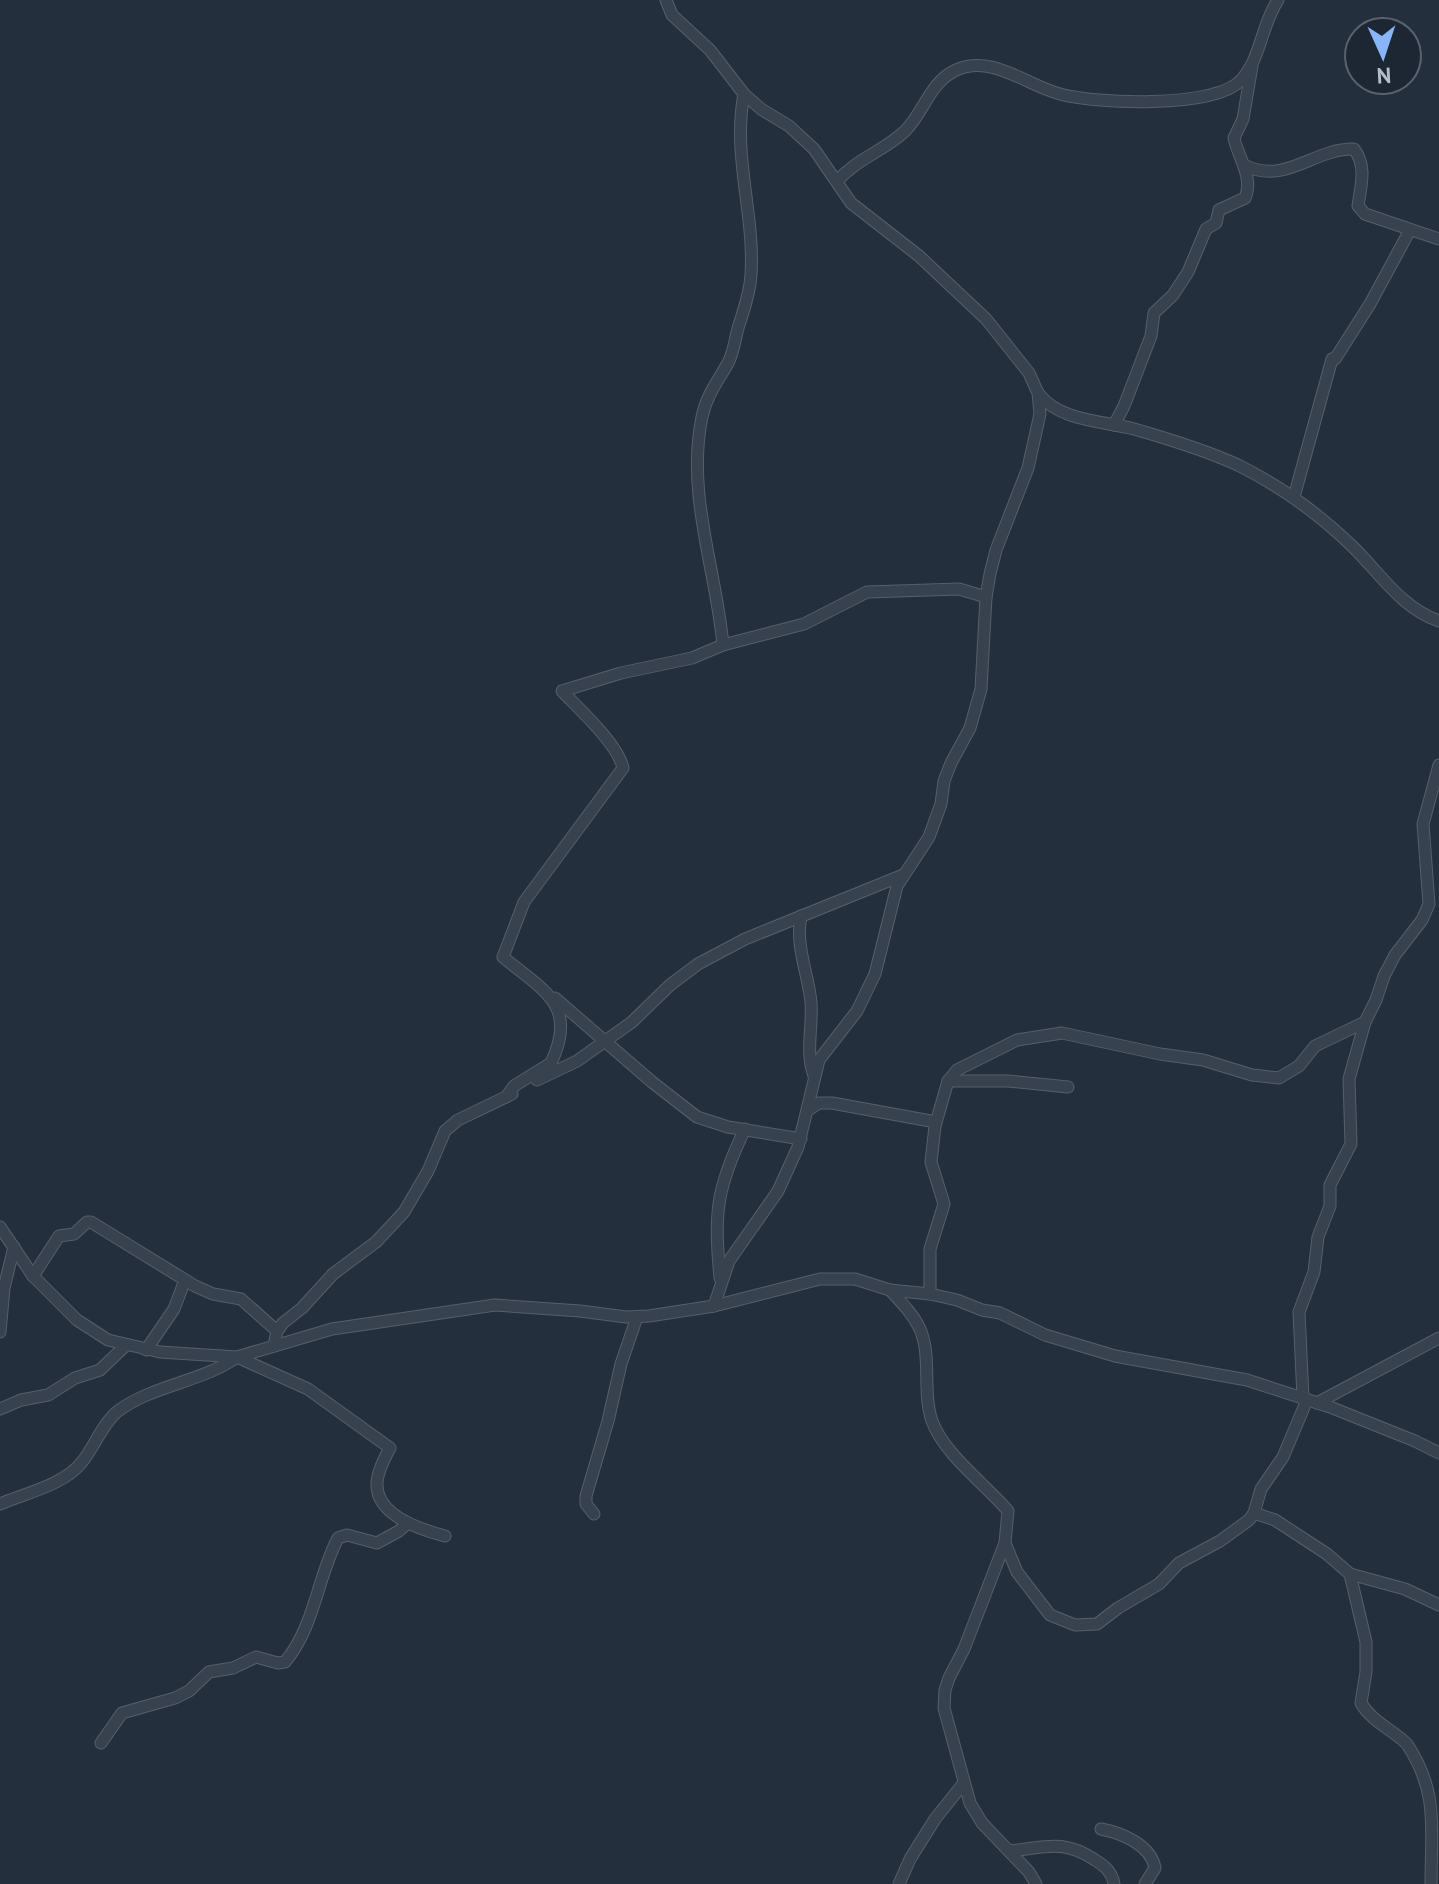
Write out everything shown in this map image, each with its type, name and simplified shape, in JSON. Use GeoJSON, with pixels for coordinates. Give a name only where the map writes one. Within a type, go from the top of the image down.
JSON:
{"type":"FeatureCollection","features":[{"type":"Feature","properties":{"kind":"street"},"geometry":{"type":"LineString","coordinates":[[666,0],[672,15],[710,50],[744,94],[802,137],[851,203],[919,256],[986,319],[1029,373],[1046,403],[1066,414],[1204,451],[1294,497],[1324,519],[1377,571],[1399,598],[1439,621]]}},
{"type":"Feature","properties":{"kind":"street"},"geometry":{"type":"LineString","coordinates":[[1114,425],[1151,336],[1154,313],[1173,295],[1188,272],[1206,229],[1216,223],[1219,210],[1245,198],[1248,191],[1244,165],[1234,138],[1243,119],[1252,65],[1263,27],[1278,0]]}},
{"type":"Feature","properties":{"kind":"street"},"geometry":{"type":"LineString","coordinates":[[837,181],[858,160],[894,141],[908,128],[943,78],[969,66],[995,68],[1062,95],[1109,102],[1210,96],[1236,84],[1252,65]]}},
{"type":"Feature","properties":{"kind":"street"},"geometry":{"type":"LineString","coordinates":[[723,645],[701,517],[697,458],[702,417],[713,386],[730,360],[747,304],[751,276],[748,204],[741,162],[739,120],[744,94]]}},
{"type":"Feature","properties":{"kind":"street"},"geometry":{"type":"LineString","coordinates":[[1244,165],[1271,173],[1287,170],[1342,148],[1354,149],[1360,157],[1363,172],[1358,206],[1365,214],[1439,239]]}},
{"type":"Feature","properties":{"kind":"street"},"geometry":{"type":"LineString","coordinates":[[1294,497],[1334,359],[1370,304],[1410,230]]}},
{"type":"Feature","properties":{"kind":"street"},"geometry":{"type":"LineString","coordinates":[[714,1306],[729,1261],[778,1191],[801,1139],[819,1060],[857,1011],[871,984],[883,950],[891,904],[903,875],[929,837],[941,804],[944,781],[978,706],[986,597],[996,550],[1034,446],[1040,414],[1038,393]]}},
{"type":"Feature","properties":{"kind":"street"},"geometry":{"type":"LineString","coordinates":[[801,1139],[715,1124],[697,1117],[503,957],[524,902],[623,768],[608,743],[562,691],[621,673],[692,658],[723,645],[817,620],[867,592],[959,589],[986,597]]}},
{"type":"Feature","properties":{"kind":"street"},"geometry":{"type":"LineString","coordinates":[[1005,1543],[1017,1572],[1043,1608],[1063,1620],[1086,1626],[1097,1624],[1153,1588],[1179,1563],[1229,1535],[1254,1513],[1261,1489],[1283,1457],[1309,1400],[1299,1312],[1314,1272],[1318,1237],[1330,1206],[1330,1185],[1351,1144],[1349,1079],[1365,1022],[1395,955],[1422,920],[1429,904],[1423,824],[1439,765]]}},
{"type":"Feature","properties":{"kind":"street"},"geometry":{"type":"LineString","coordinates":[[274,1346],[277,1331],[325,1281],[376,1242],[396,1222],[428,1171],[445,1131],[458,1120],[577,1061],[632,1022],[670,985],[698,964],[745,939],[903,875]]}},
{"type":"Feature","properties":{"kind":"street"},"geometry":{"type":"LineString","coordinates":[[801,916],[798,935],[811,1002],[809,1062],[814,1076]]}},
{"type":"Feature","properties":{"kind":"street"},"geometry":{"type":"LineString","coordinates":[[787,922],[798,935]]}},
{"type":"Feature","properties":{"kind":"street"},"geometry":{"type":"LineString","coordinates":[[506,1097],[514,1086],[544,1069],[552,1060],[559,1019],[551,995]]}},
{"type":"Feature","properties":{"kind":"street"},"geometry":{"type":"LineString","coordinates":[[930,1294],[930,1249],[944,1204],[931,1162],[936,1122],[948,1081],[957,1070],[1017,1040],[1062,1033],[1203,1060],[1252,1075],[1279,1078],[1299,1066],[1315,1046],[1365,1022]]}},
{"type":"Feature","properties":{"kind":"street"},"geometry":{"type":"LineString","coordinates":[[948,1081],[1008,1081],[1068,1087]]}},
{"type":"Feature","properties":{"kind":"street"},"geometry":{"type":"LineString","coordinates":[[808,1110],[824,1102],[936,1122]]}},
{"type":"Feature","properties":{"kind":"street"},"geometry":{"type":"LineString","coordinates":[[720,1282],[716,1237],[718,1201],[729,1162],[745,1129]]}},
{"type":"Feature","properties":{"kind":"street"},"geometry":{"type":"LineString","coordinates":[[33,1276],[56,1238],[62,1234],[74,1234],[91,1222],[185,1280],[213,1294],[241,1299],[277,1331]]}},
{"type":"Feature","properties":{"kind":"street"},"geometry":{"type":"LineString","coordinates":[[0,1227],[33,1276],[85,1326],[108,1340],[146,1350],[237,1357],[308,1389],[390,1448],[377,1489],[388,1507],[408,1523],[445,1536]]}},
{"type":"Feature","properties":{"kind":"street"},"geometry":{"type":"LineString","coordinates":[[0,1332],[4,1288],[14,1247]]}},
{"type":"Feature","properties":{"kind":"street"},"geometry":{"type":"LineString","coordinates":[[0,1504],[64,1477],[76,1468],[120,1410],[179,1382],[219,1369],[237,1357],[332,1329],[495,1305],[637,1317],[714,1306],[820,1279],[855,1279],[890,1290],[930,1294],[1000,1313],[1031,1329],[1115,1356],[1247,1380],[1309,1400],[1439,1453]]}},
{"type":"Feature","properties":{"kind":"street"},"geometry":{"type":"LineString","coordinates":[[146,1350],[174,1309],[185,1280]]}},
{"type":"Feature","properties":{"kind":"street"},"geometry":{"type":"LineString","coordinates":[[890,1290],[921,1331],[930,1415],[936,1429],[951,1451],[1008,1511],[1005,1543],[945,1690],[944,1708],[970,1803],[982,1823],[1029,1872],[1036,1884]]}},
{"type":"Feature","properties":{"kind":"street"},"geometry":{"type":"LineString","coordinates":[[594,1514],[586,1504],[586,1496],[621,1364],[637,1317]]}},
{"type":"Feature","properties":{"kind":"street"},"geometry":{"type":"LineString","coordinates":[[1309,1400],[1439,1338]]}},
{"type":"Feature","properties":{"kind":"street"},"geometry":{"type":"LineString","coordinates":[[0,1409],[21,1400],[48,1395],[75,1378],[100,1370],[125,1346]]}},
{"type":"Feature","properties":{"kind":"street"},"geometry":{"type":"LineString","coordinates":[[1254,1513],[1275,1520],[1327,1554],[1350,1574],[1405,1589],[1439,1605]]}},
{"type":"Feature","properties":{"kind":"street"},"geometry":{"type":"LineString","coordinates":[[101,1743],[122,1713],[183,1695],[209,1672],[233,1668],[256,1657],[285,1662],[306,1628],[324,1567],[338,1538],[347,1535],[377,1543],[408,1523]]}},
{"type":"Feature","properties":{"kind":"street"},"geometry":{"type":"LineString","coordinates":[[1350,1574],[1366,1642],[1366,1672],[1361,1703],[1368,1713],[1409,1747],[1436,1793],[1438,1824],[1431,1884]]}},
{"type":"Feature","properties":{"kind":"street"},"geometry":{"type":"LineString","coordinates":[[899,1884],[910,1859],[935,1819],[963,1784]]}},
{"type":"Feature","properties":{"kind":"street"},"geometry":{"type":"LineString","coordinates":[[1101,1829],[1135,1842],[1151,1856],[1155,1868],[1145,1884]]}},
{"type":"Feature","properties":{"kind":"street"},"geometry":{"type":"LineString","coordinates":[[1009,1851],[1043,1845],[1069,1846],[1105,1867],[1111,1873],[1114,1884]]}}]}
